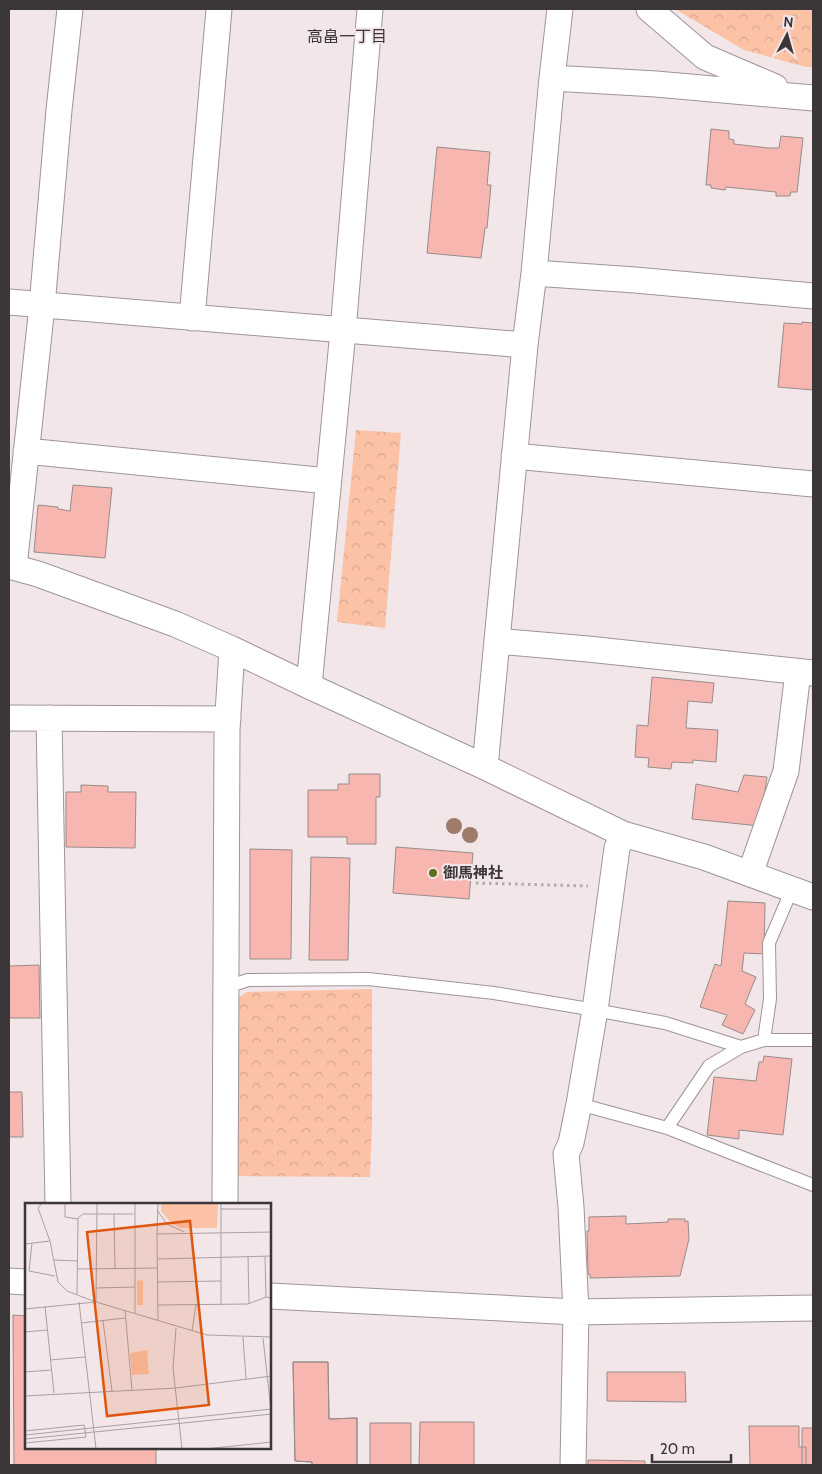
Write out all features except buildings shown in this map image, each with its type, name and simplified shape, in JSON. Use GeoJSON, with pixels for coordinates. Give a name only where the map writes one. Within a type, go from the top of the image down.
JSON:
{"type":"FeatureCollection","features":[{"type":"Feature","properties":{"kind":"street"},"geometry":{"type":"LineString","coordinates":[[70,9],[42,306],[26,451],[10,566],[38,574],[175,624],[232,648],[623,834],[704,857],[803,893]]}},
{"type":"Feature","properties":{"kind":"street"},"geometry":{"type":"LineString","coordinates":[[192,318],[219,9]]}},
{"type":"Feature","properties":{"kind":"street"},"geometry":{"type":"LineString","coordinates":[[309,686],[343,330],[370,9]]}},
{"type":"Feature","properties":{"kind":"street"},"geometry":{"type":"LineString","coordinates":[[485,767],[514,456],[560,9]]}},
{"type":"Feature","properties":{"kind":"street"},"geometry":{"type":"LineString","coordinates":[[649,9],[705,57],[804,97]]}},
{"type":"Feature","properties":{"kind":"street"},"geometry":{"type":"LineString","coordinates":[[552,78],[656,84],[804,97]]}},
{"type":"Feature","properties":{"kind":"street"},"geometry":{"type":"LineString","coordinates":[[534,273],[813,296]]}},
{"type":"Feature","properties":{"kind":"street"},"geometry":{"type":"LineString","coordinates":[[9,302],[525,345]]}},
{"type":"Feature","properties":{"kind":"street"},"geometry":{"type":"LineString","coordinates":[[26,451],[328,481]]}},
{"type":"Feature","properties":{"kind":"street"},"geometry":{"type":"LineString","coordinates":[[514,456],[813,484]]}},
{"type":"Feature","properties":{"kind":"street"},"geometry":{"type":"LineString","coordinates":[[497,641],[806,672],[786,771],[750,874]]}},
{"type":"Feature","properties":{"kind":"street"},"geometry":{"type":"LineString","coordinates":[[225,1203],[228,720],[232,648]]}},
{"type":"Feature","properties":{"kind":"street"},"geometry":{"type":"LineString","coordinates":[[9,718],[228,720]]}},
{"type":"Feature","properties":{"kind":"street"},"geometry":{"type":"LineString","coordinates":[[49,718],[58,1203]]}},
{"type":"Feature","properties":{"kind":"street"},"geometry":{"type":"LineString","coordinates":[[574,1465],[576,1312],[571,1207],[566,1154],[571,1143],[579,1104],[595,1010],[617,848],[623,834]]}},
{"type":"Feature","properties":{"kind":"street"},"geometry":{"type":"LineString","coordinates":[[9,1281],[25,1282]]}},
{"type":"Feature","properties":{"kind":"street"},"geometry":{"type":"LineString","coordinates":[[271,1296],[576,1312],[813,1308]]}},
{"type":"Feature","properties":{"kind":"lane"},"geometry":{"type":"LineString","coordinates":[[764,1040],[770,999],[769,943],[803,893]]}},
{"type":"Feature","properties":{"kind":"lane"},"geometry":{"type":"LineString","coordinates":[[227,987],[248,980],[368,979],[494,993],[665,1023],[741,1047]]}},
{"type":"Feature","properties":{"kind":"lane"},"geometry":{"type":"LineString","coordinates":[[667,1128],[709,1066],[741,1047],[764,1040],[813,1040]]}},
{"type":"Feature","properties":{"kind":"lane"},"geometry":{"type":"LineString","coordinates":[[579,1104],[667,1128],[813,1185]]}},
{"type":"Feature","properties":{"kind":"path"},"geometry":{"type":"LineString","coordinates":[[476,883],[612,887]]}},
{"type":"Feature","properties":{"kind":"green space"},"geometry":{"type":"Polygon","coordinates":[[[675,9],[813,9],[813,67],[806,67],[744,50],[675,9]]]}},
{"type":"Feature","properties":{"kind":"green space"},"geometry":{"type":"Polygon","coordinates":[[[356,430],[401,433],[385,628],[337,622],[356,430]]]}},
{"type":"Feature","properties":{"kind":"green space"},"geometry":{"type":"Polygon","coordinates":[[[372,989],[370,1177],[237,1176],[235,1000],[247,992],[372,989]]]}},
{"type":"Feature","properties":{"kind":"place","name":"御馬神社"},"geometry":{"type":"Point","coordinates":[433,873]}},
{"type":"Feature","properties":{"kind":"district","name":"高畠一丁目"},"geometry":{"type":"Point","coordinates":[347,36]}}]}
